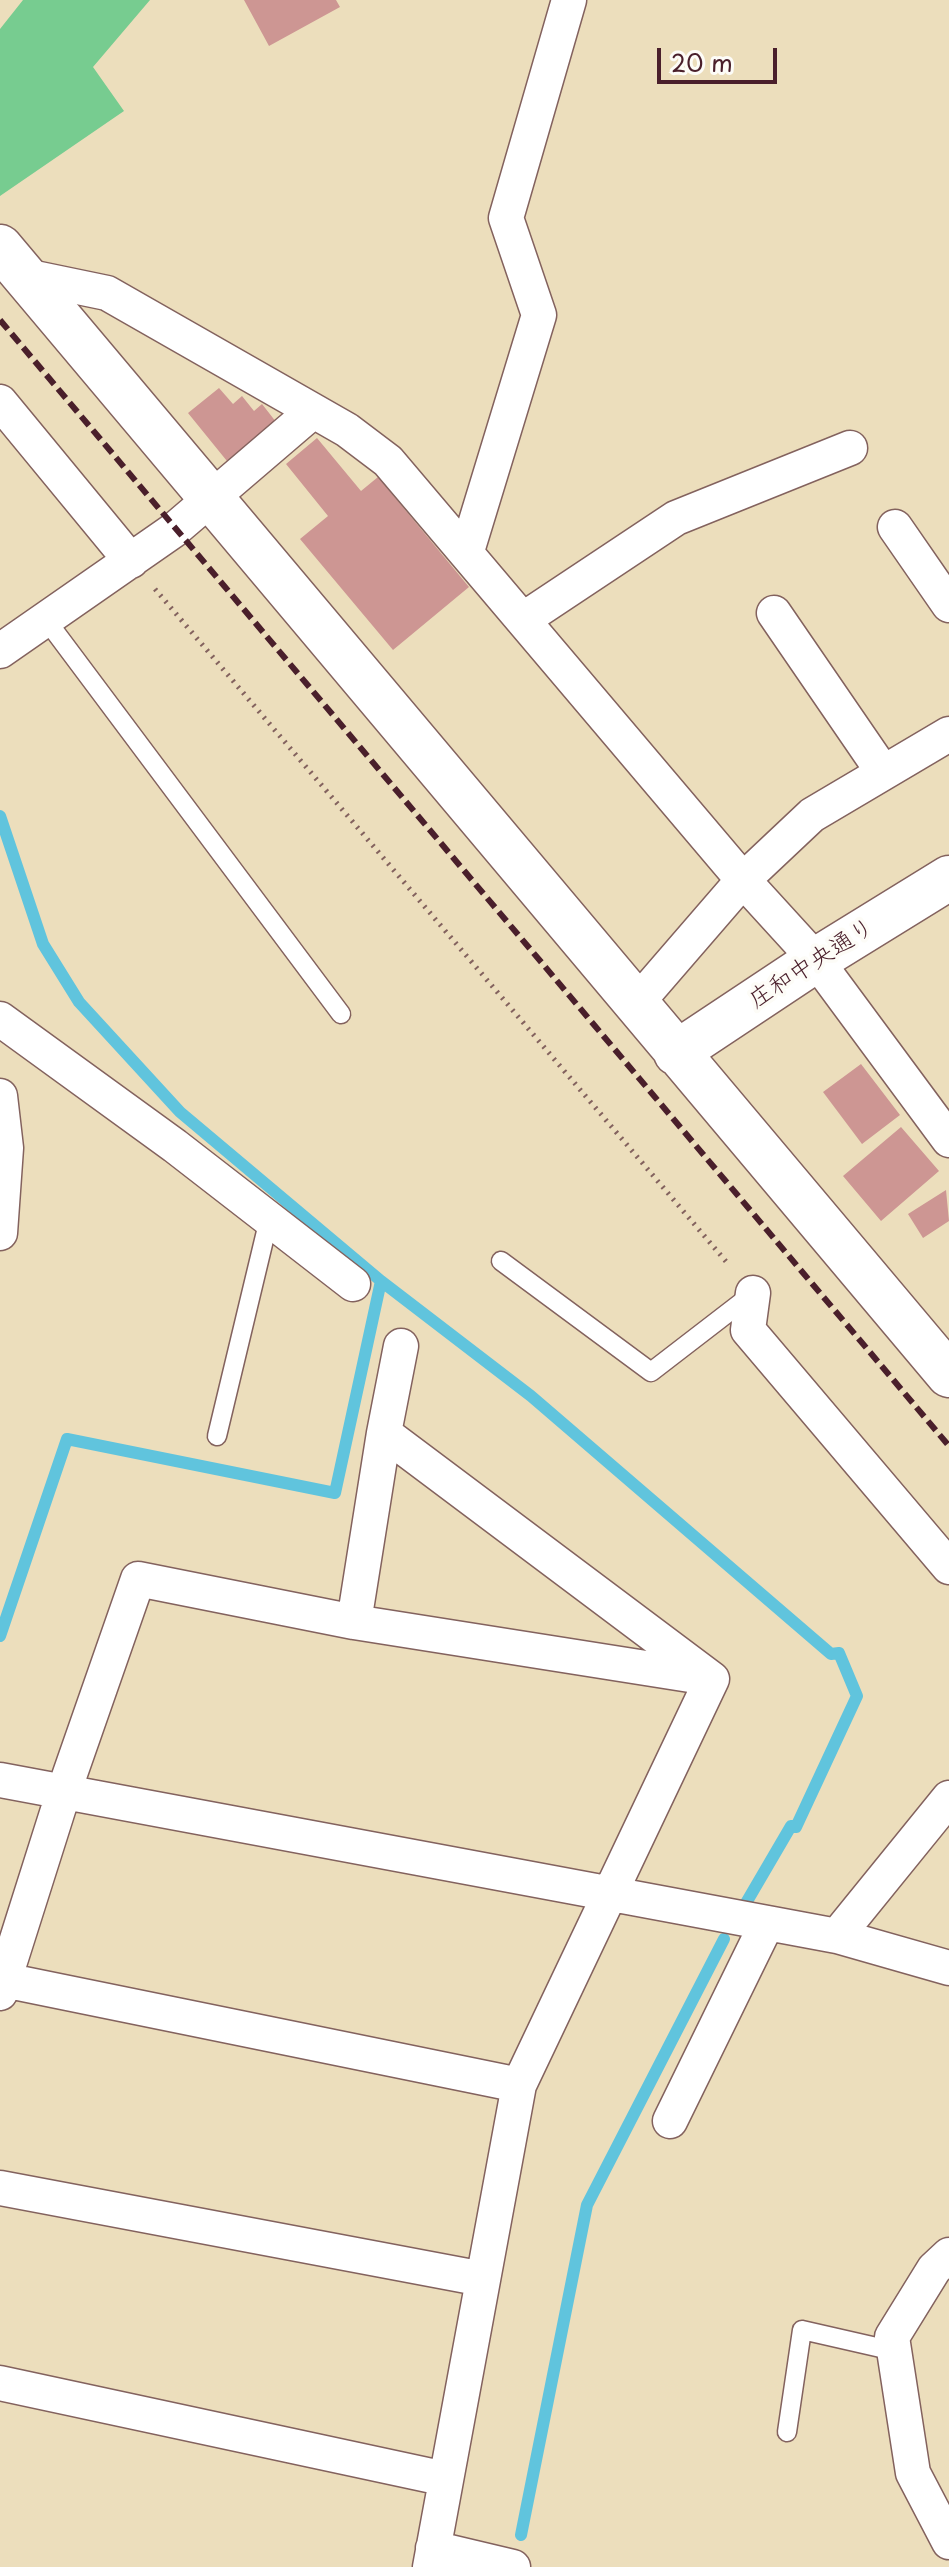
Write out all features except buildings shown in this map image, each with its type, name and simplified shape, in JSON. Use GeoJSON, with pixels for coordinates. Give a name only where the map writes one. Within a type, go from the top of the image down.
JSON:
{"type":"FeatureCollection","features":[{"type":"Feature","properties":{"kind":"street"},"geometry":{"type":"LineString","coordinates":[[467,551],[539,315],[506,218],[569,0]]}},
{"type":"Feature","properties":{"kind":"street"},"geometry":{"type":"LineString","coordinates":[[12,262],[107,293],[313,411],[388,461],[743,880],[816,960],[949,1140]]}},
{"type":"Feature","properties":{"kind":"street"},"geometry":{"type":"LineString","coordinates":[[12,262],[949,1375]]}},
{"type":"Feature","properties":{"kind":"street"},"geometry":{"type":"LineString","coordinates":[[0,402],[131,561]]}},
{"type":"Feature","properties":{"kind":"street"},"geometry":{"type":"LineString","coordinates":[[0,651],[131,561],[212,499],[313,411]]}},
{"type":"Feature","properties":{"kind":"street"},"geometry":{"type":"LineString","coordinates":[[524,619],[676,518],[850,448]]}},
{"type":"Feature","properties":{"kind":"street"},"geometry":{"type":"LineString","coordinates":[[895,527],[949,605]]}},
{"type":"Feature","properties":{"kind":"street"},"geometry":{"type":"LineString","coordinates":[[774,613],[883,772]]}},
{"type":"Feature","properties":{"kind":"street"},"geometry":{"type":"LineString","coordinates":[[635,1005],[743,880],[812,815],[949,734]]}},
{"type":"Feature","properties":{"kind":"street","name":"庄和中央通り"},"geometry":{"type":"LineString","coordinates":[[676,1053],[816,960],[949,878]]}},
{"type":"Feature","properties":{"kind":"street"},"geometry":{"type":"LineString","coordinates":[[0,1019],[353,1284]]}},
{"type":"Feature","properties":{"kind":"street"},"geometry":{"type":"LineString","coordinates":[[0,1096],[6,1148],[0,1233]]}},
{"type":"Feature","properties":{"kind":"street"},"geometry":{"type":"LineString","coordinates":[[753,1293],[748,1330],[949,1567]]}},
{"type":"Feature","properties":{"kind":"street"},"geometry":{"type":"LineString","coordinates":[[354,1622],[401,1346]]}},
{"type":"Feature","properties":{"kind":"street"},"geometry":{"type":"LineString","coordinates":[[384,1433],[712,1679]]}},
{"type":"Feature","properties":{"kind":"street"},"geometry":{"type":"LineString","coordinates":[[519,2085],[2,1986],[64,1791],[138,1579],[354,1622],[712,1679]]}},
{"type":"Feature","properties":{"kind":"street"},"geometry":{"type":"LineString","coordinates":[[513,2567],[431,2558],[519,2085],[712,1679]]}},
{"type":"Feature","properties":{"kind":"street"},"geometry":{"type":"LineString","coordinates":[[0,1780],[837,1936],[949,1968]]}},
{"type":"Feature","properties":{"kind":"street"},"geometry":{"type":"LineString","coordinates":[[837,1936],[949,1798]]}},
{"type":"Feature","properties":{"kind":"street"},"geometry":{"type":"LineString","coordinates":[[670,2121],[767,1923]]}},
{"type":"Feature","properties":{"kind":"street"},"geometry":{"type":"LineString","coordinates":[[0,2188],[483,2279]]}},
{"type":"Feature","properties":{"kind":"street"},"geometry":{"type":"LineString","coordinates":[[949,2255],[934,2269],[892,2337],[913,2473],[949,2542]]}},
{"type":"Feature","properties":{"kind":"street"},"geometry":{"type":"LineString","coordinates":[[0,2383],[446,2479]]}},
{"type":"Feature","properties":{"kind":"lane"},"geometry":{"type":"LineString","coordinates":[[47,621],[341,1014]]}},
{"type":"Feature","properties":{"kind":"lane"},"geometry":{"type":"LineString","coordinates":[[217,1436],[269,1219]]}},
{"type":"Feature","properties":{"kind":"lane"},"geometry":{"type":"LineString","coordinates":[[501,1261],[651,1372],[753,1293]]}},
{"type":"Feature","properties":{"kind":"lane"},"geometry":{"type":"LineString","coordinates":[[787,2432],[802,2330],[894,2351]]}},
{"type":"Feature","properties":{"kind":"path"},"geometry":{"type":"LineString","coordinates":[[131,561],[753,1293]]}},
{"type":"Feature","properties":{"kind":"green space"},"geometry":{"type":"Polygon","coordinates":[[[23,0],[150,0],[93,67],[124,111],[0,196],[0,29],[23,0]]]}},
{"type":"Feature","properties":{"kind":"waterway"},"geometry":{"type":"LineString","coordinates":[[0,816],[43,944],[79,1002],[180,1112],[381,1281],[531,1396],[831,1654],[839,1653],[857,1696],[796,1827],[791,1826],[746,1903]]}},
{"type":"Feature","properties":{"kind":"waterway"},"geometry":{"type":"LineString","coordinates":[[0,1636],[67,1439],[335,1493],[381,1281]]}},
{"type":"Feature","properties":{"kind":"waterway"},"geometry":{"type":"LineString","coordinates":[[521,2535],[587,2205],[724,1939]]}},
{"type":"Feature","properties":{"kind":"railway"},"geometry":{"type":"LineString","coordinates":[[0,320],[949,1446]]}}]}
